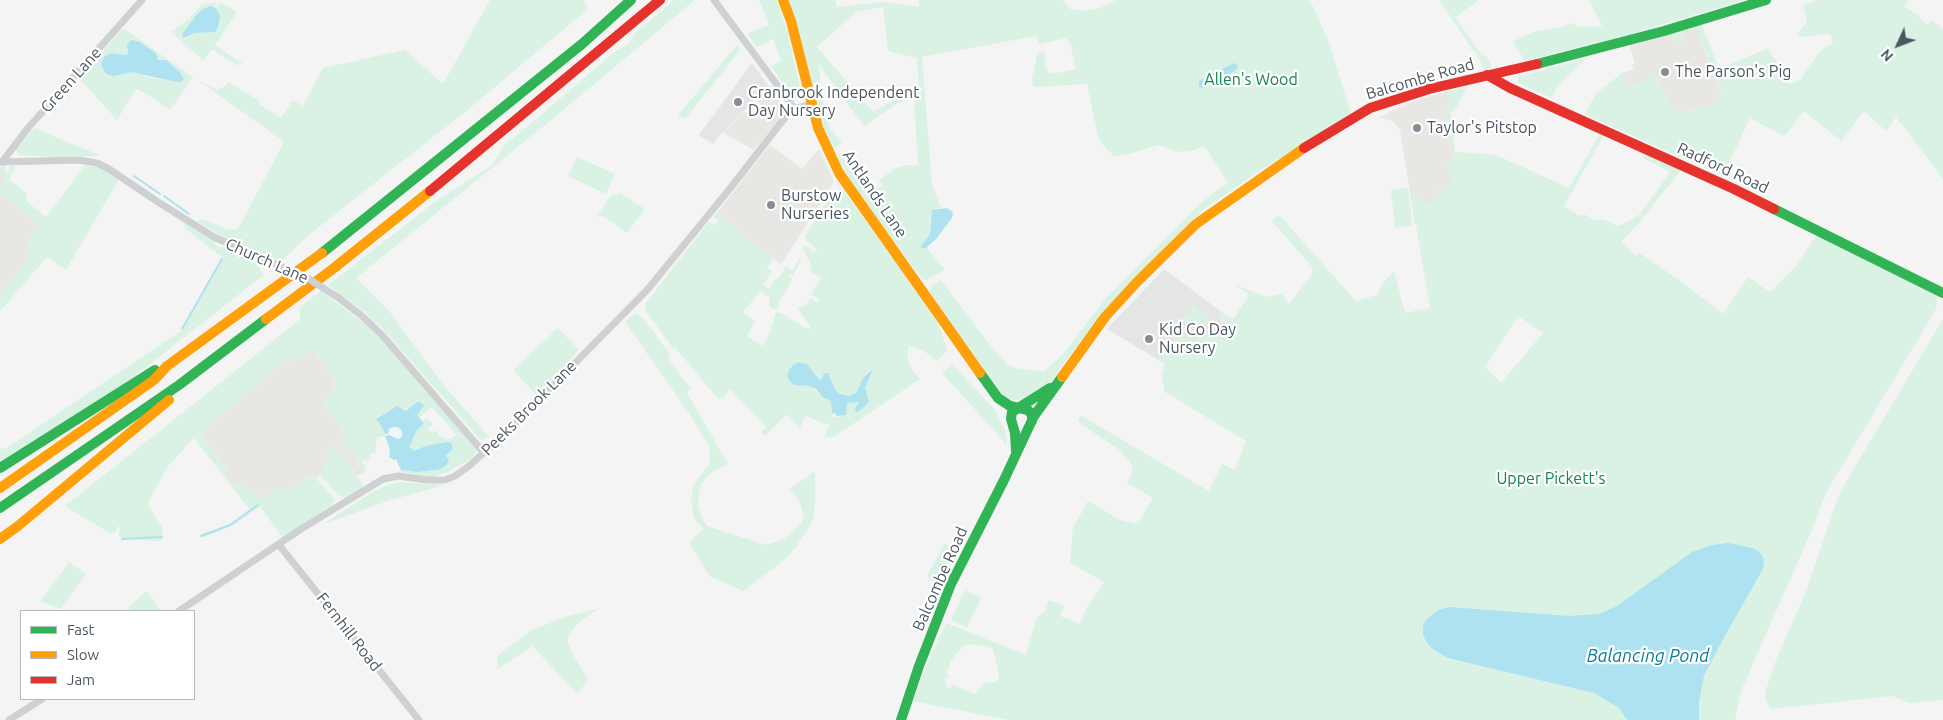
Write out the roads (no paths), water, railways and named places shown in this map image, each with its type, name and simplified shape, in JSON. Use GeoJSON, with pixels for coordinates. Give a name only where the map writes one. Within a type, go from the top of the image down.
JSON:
{"type":"FeatureCollection","features":[{"type":"Feature","properties":{"kind":"main road"},"geometry":{"type":"LineString","coordinates":[[0,488],[154,380],[167,366],[312,260],[582,44],[632,0]]}},
{"type":"Feature","properties":{"kind":"main road"},"geometry":{"type":"LineString","coordinates":[[0,508],[179,386],[334,268],[462,165],[660,0]]}},
{"type":"Feature","properties":{"kind":"main road","name":"Antlands Lane"},"geometry":{"type":"LineString","coordinates":[[784,0],[820,135],[844,180],[924,290],[988,384],[1012,424]]}},
{"type":"Feature","properties":{"kind":"main road","name":"Balcombe Road"},"geometry":{"type":"LineString","coordinates":[[901,720],[919,666],[951,584],[1031,423],[1092,334],[1119,302],[1196,224],[1309,145],[1365,110],[1429,89],[1664,31],[1766,0]]}},
{"type":"Feature","properties":{"kind":"main road"},"geometry":{"type":"LineString","coordinates":[[1510,88],[1512,70]]}},
{"type":"Feature","properties":{"kind":"main road","name":"Radford Road"},"geometry":{"type":"LineString","coordinates":[[1487,76],[1734,189],[1943,293]]}},
{"type":"Feature","properties":{"kind":"main road"},"geometry":{"type":"LineString","coordinates":[[0,468],[149,373],[167,366]]}},
{"type":"Feature","properties":{"kind":"main road","name":"Balcombe Road"},"geometry":{"type":"LineString","coordinates":[[1020,407],[1059,381]]}},
{"type":"Feature","properties":{"kind":"main road","name":"Antlands Lane"},"geometry":{"type":"LineString","coordinates":[[988,384],[1005,403],[1020,407]]}},
{"type":"Feature","properties":{"kind":"main road"},"geometry":{"type":"LineString","coordinates":[[0,539],[168,402],[179,386]]}},
{"type":"Feature","properties":{"kind":"main road"},"geometry":{"type":"LineString","coordinates":[[1012,424],[1021,429],[1031,423],[1032,416],[1029,411],[1020,407],[1011,414],[1012,424],[1016,433],[1016,454]]}},
{"type":"Feature","properties":{"kind":"street","name":"Green Lane"},"geometry":{"type":"LineString","coordinates":[[1,162],[28,128],[142,0]]}},
{"type":"Feature","properties":{"kind":"street"},"geometry":{"type":"LineString","coordinates":[[714,0],[794,109],[811,104]]}},
{"type":"Feature","properties":{"kind":"street","name":"Peeks Brook Lane"},"geometry":{"type":"LineString","coordinates":[[181,610],[383,479],[398,476],[428,480],[448,479],[464,470],[484,453],[648,289],[794,109]]}},
{"type":"Feature","properties":{"kind":"street","name":"Church Lane"},"geometry":{"type":"LineString","coordinates":[[1,162],[78,160],[97,163],[208,233],[304,276],[339,298],[382,335],[484,453]]}},
{"type":"Feature","properties":{"kind":"street","name":"Fernhill Road"},"geometry":{"type":"LineString","coordinates":[[279,545],[418,720]]}},
{"type":"Feature","properties":{"kind":"street"},"geometry":{"type":"LineString","coordinates":[[9,720],[40,700]]}},
{"type":"Feature","properties":{"kind":"water"},"geometry":{"type":"Polygon","coordinates":[[[210,6],[216,8],[220,16],[216,32],[194,33],[182,39],[183,33],[198,13],[210,6]]]}},
{"type":"Feature","properties":{"kind":"water"},"geometry":{"type":"Polygon","coordinates":[[[131,40],[138,41],[156,53],[158,60],[166,60],[184,79],[180,82],[172,81],[131,72],[114,76],[106,74],[101,65],[104,57],[111,53],[126,55],[128,53],[127,45],[131,40]]]}},
{"type":"Feature","properties":{"kind":"water"},"geometry":{"type":"Polygon","coordinates":[[[1234,63],[1238,66],[1236,70],[1204,88],[1199,87],[1199,81],[1234,63]]]}},
{"type":"Feature","properties":{"kind":"water"},"geometry":{"type":"Polygon","coordinates":[[[947,208],[953,212],[952,218],[936,239],[926,248],[922,249],[921,246],[930,234],[932,210],[947,208]]]}},
{"type":"Feature","properties":{"kind":"water"},"geometry":{"type":"Polygon","coordinates":[[[799,362],[808,365],[821,380],[824,373],[828,373],[836,391],[849,396],[856,393],[863,378],[871,370],[872,372],[865,387],[869,402],[858,412],[854,410],[859,402],[847,403],[846,415],[836,416],[832,412],[831,401],[822,397],[816,389],[809,386],[794,385],[789,380],[787,375],[789,370],[799,362]]]}},
{"type":"Feature","properties":{"kind":"water"},"geometry":{"type":"Polygon","coordinates":[[[417,402],[424,406],[417,415],[424,424],[417,430],[409,447],[414,451],[426,446],[446,442],[451,443],[453,449],[446,455],[449,462],[441,469],[417,472],[401,470],[396,459],[394,460],[389,457],[390,450],[385,436],[389,435],[398,439],[402,437],[402,431],[398,427],[393,427],[389,429],[388,434],[385,434],[376,419],[397,406],[406,411],[417,402]]]}},
{"type":"Feature","properties":{"kind":"water","name":"Balancing Pond"},"geometry":{"type":"Polygon","coordinates":[[[1728,543],[1758,551],[1763,557],[1764,567],[1704,676],[1699,702],[1699,720],[1627,720],[1619,708],[1594,693],[1448,658],[1434,650],[1427,643],[1423,635],[1423,626],[1426,620],[1438,610],[1449,607],[1569,616],[1599,614],[1617,606],[1692,552],[1712,545],[1728,543]]]}},
{"type":"Feature","properties":{"kind":"waterway"},"geometry":{"type":"LineString","coordinates":[[134,176],[160,194]]}},
{"type":"Feature","properties":{"kind":"waterway"},"geometry":{"type":"LineString","coordinates":[[164,196],[189,214]]}},
{"type":"Feature","properties":{"kind":"waterway"},"geometry":{"type":"LineString","coordinates":[[182,329],[222,259]]}},
{"type":"Feature","properties":{"kind":"waterway"},"geometry":{"type":"LineString","coordinates":[[201,536],[230,525],[258,505]]}},
{"type":"Feature","properties":{"kind":"waterway"},"geometry":{"type":"LineString","coordinates":[[122,539],[162,537]]}},
{"type":"Feature","properties":{"kind":"place","name":"The Parson's Pig"},"geometry":{"type":"Point","coordinates":[1665,72]}},
{"type":"Feature","properties":{"kind":"place","name":"Cranbrook Independent Day Nursery"},"geometry":{"type":"Point","coordinates":[738,102]}},
{"type":"Feature","properties":{"kind":"place","name":"Taylor's Pitstop"},"geometry":{"type":"Point","coordinates":[1417,128]}},
{"type":"Feature","properties":{"kind":"place","name":"Burstow Nurseries"},"geometry":{"type":"Point","coordinates":[771,205]}},
{"type":"Feature","properties":{"kind":"place","name":"Kid Co Day Nursery"},"geometry":{"type":"Point","coordinates":[1149,339]}},
{"type":"Feature","properties":{"kind":"park label","name":"Allen's Wood"},"geometry":{"type":"Point","coordinates":[1251,80]}},
{"type":"Feature","properties":{"kind":"park label","name":"Upper Pickett's"},"geometry":{"type":"Point","coordinates":[1551,479]}}]}
